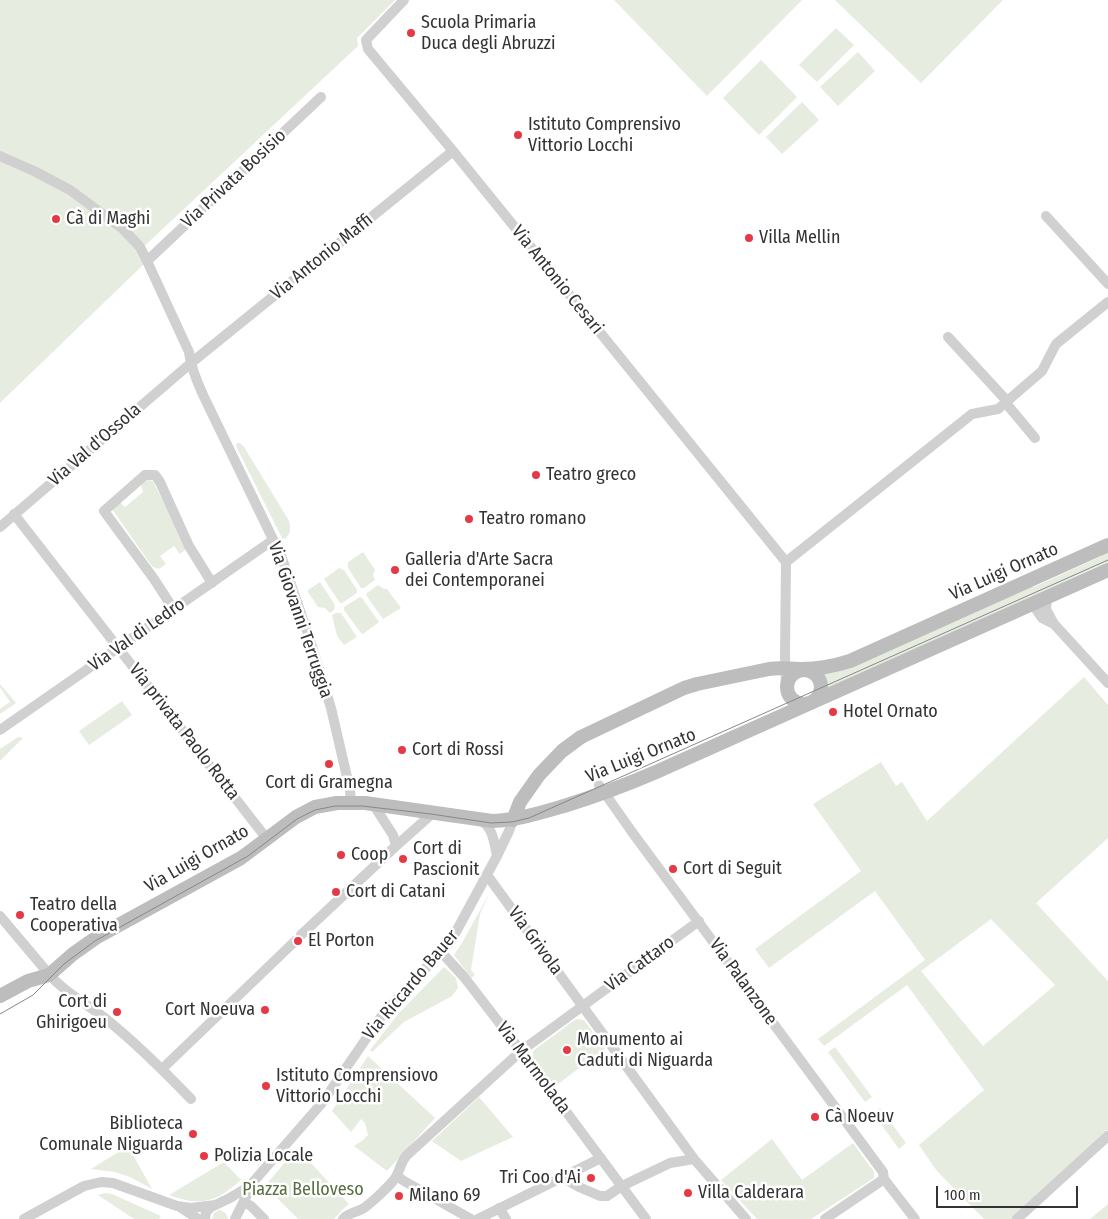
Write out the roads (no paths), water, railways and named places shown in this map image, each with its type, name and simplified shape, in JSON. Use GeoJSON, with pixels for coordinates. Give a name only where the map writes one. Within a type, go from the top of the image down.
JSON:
{"type":"FeatureCollection","features":[{"type":"Feature","properties":{"kind":"main road","name":"Via Luigi Ornato"},"geometry":{"type":"LineString","coordinates":[[513,820],[520,802],[539,776],[562,751],[581,738],[684,688],[769,669],[823,668],[850,661],[1108,545]]}},
{"type":"Feature","properties":{"kind":"main road","name":"Via Luigi Ornato"},"geometry":{"type":"LineString","coordinates":[[49,975],[73,954],[97,937],[241,858],[296,817],[315,807],[331,804],[373,804],[492,821],[513,820],[532,815],[602,789],[656,772],[1108,570]]}},
{"type":"Feature","properties":{"kind":"main road"},"geometry":{"type":"LineString","coordinates":[[803,669],[815,673],[821,683],[821,690],[820,694],[811,702],[801,704],[794,701],[788,694],[786,685],[792,674],[803,669]]}},
{"type":"Feature","properties":{"kind":"main road"},"geometry":{"type":"LineString","coordinates":[[0,996],[28,981],[49,975]]}},
{"type":"Feature","properties":{"kind":"street","name":"Via Antonio Cesari"},"geometry":{"type":"LineString","coordinates":[[404,0],[366,40],[368,49],[786,562]]}},
{"type":"Feature","properties":{"kind":"street","name":"Via Privata Bosisio"},"geometry":{"type":"LineString","coordinates":[[147,261],[321,97]]}},
{"type":"Feature","properties":{"kind":"street","name":"Via Antonio Maffi"},"geometry":{"type":"LineString","coordinates":[[191,364],[452,151]]}},
{"type":"Feature","properties":{"kind":"street","name":"Via Giovanni Terruggia"},"geometry":{"type":"LineString","coordinates":[[0,156],[34,170],[70,190],[123,229],[140,247],[189,352],[194,375],[204,397],[282,558],[331,708],[350,790],[351,803]]}},
{"type":"Feature","properties":{"kind":"street"},"geometry":{"type":"LineString","coordinates":[[1046,216],[1108,282]]}},
{"type":"Feature","properties":{"kind":"street"},"geometry":{"type":"LineString","coordinates":[[786,685],[786,562],[972,414],[998,409],[1042,371],[1056,344],[1108,302]]}},
{"type":"Feature","properties":{"kind":"street"},"geometry":{"type":"LineString","coordinates":[[948,337],[1006,402],[1035,438]]}},
{"type":"Feature","properties":{"kind":"street","name":"Via Val d'Ossola"},"geometry":{"type":"LineString","coordinates":[[0,527],[191,364]]}},
{"type":"Feature","properties":{"kind":"street"},"geometry":{"type":"LineString","coordinates":[[174,610],[154,579],[104,511],[145,475],[155,475],[160,482],[190,546],[212,583]]}},
{"type":"Feature","properties":{"kind":"street","name":"Via privata Paolo Rotta"},"geometry":{"type":"LineString","coordinates":[[14,514],[267,839]]}},
{"type":"Feature","properties":{"kind":"street","name":"Via Val di Ledro"},"geometry":{"type":"LineString","coordinates":[[0,730],[212,583],[275,544]]}},
{"type":"Feature","properties":{"kind":"street"},"geometry":{"type":"LineString","coordinates":[[1047,598],[1046,610],[1054,624],[1108,683]]}},
{"type":"Feature","properties":{"kind":"street"},"geometry":{"type":"LineString","coordinates":[[1033,604],[1042,618],[1054,624]]}},
{"type":"Feature","properties":{"kind":"street","name":"Via Palanzone"},"geometry":{"type":"LineString","coordinates":[[602,789],[883,1172],[884,1179],[915,1219]]}},
{"type":"Feature","properties":{"kind":"street"},"geometry":{"type":"LineString","coordinates":[[373,804],[393,835],[396,846]]}},
{"type":"Feature","properties":{"kind":"street"},"geometry":{"type":"LineString","coordinates":[[301,936],[433,813]]}},
{"type":"Feature","properties":{"kind":"street"},"geometry":{"type":"LineString","coordinates":[[479,820],[484,822],[492,832],[497,856]]}},
{"type":"Feature","properties":{"kind":"street","name":"Via Riccardo Bauer"},"geometry":{"type":"LineString","coordinates":[[252,1184],[322,1102],[384,1014],[452,941],[497,856],[513,820]]}},
{"type":"Feature","properties":{"kind":"street","name":"Via Grivola"},"geometry":{"type":"LineString","coordinates":[[487,875],[694,1159]]}},
{"type":"Feature","properties":{"kind":"street"},"geometry":{"type":"LineString","coordinates":[[0,916],[56,982],[107,1020],[162,1069],[191,1099]]}},
{"type":"Feature","properties":{"kind":"street","name":"Via Cattaro"},"geometry":{"type":"LineString","coordinates":[[343,1219],[350,1213],[365,1207],[391,1184],[397,1176],[400,1164],[406,1156],[521,1051],[699,921]]}},
{"type":"Feature","properties":{"kind":"street"},"geometry":{"type":"LineString","coordinates":[[162,1069],[290,946]]}},
{"type":"Feature","properties":{"kind":"street","name":"Via Marmolada"},"geometry":{"type":"LineString","coordinates":[[442,952],[464,977],[521,1051],[646,1219]]}},
{"type":"Feature","properties":{"kind":"street"},"geometry":{"type":"LineString","coordinates":[[1017,1219],[1108,1136]]}},
{"type":"Feature","properties":{"kind":"street"},"geometry":{"type":"LineString","coordinates":[[478,1219],[601,1158]]}},
{"type":"Feature","properties":{"kind":"street"},"geometry":{"type":"LineString","coordinates":[[562,1178],[579,1188],[600,1196],[607,1196],[622,1186],[670,1163],[694,1159],[746,1219]]}},
{"type":"Feature","properties":{"kind":"street"},"geometry":{"type":"LineString","coordinates":[[397,1176],[471,1219]]}},
{"type":"Feature","properties":{"kind":"street"},"geometry":{"type":"LineString","coordinates":[[825,1219],[884,1179]]}},
{"type":"Feature","properties":{"kind":"street"},"geometry":{"type":"LineString","coordinates":[[24,1219],[84,1186],[101,1182],[113,1183],[177,1206],[191,1208],[225,1204],[234,1214],[235,1219]]}},
{"type":"Feature","properties":{"kind":"street"},"geometry":{"type":"LineString","coordinates":[[235,1219],[252,1184]]}},
{"type":"Feature","properties":{"kind":"street"},"geometry":{"type":"LineString","coordinates":[[205,1219],[208,1210],[216,1204],[230,1198],[252,1184]]}},
{"type":"Feature","properties":{"kind":"street"},"geometry":{"type":"LineString","coordinates":[[244,1202],[264,1219]]}},
{"type":"Feature","properties":{"kind":"street"},"geometry":{"type":"LineString","coordinates":[[177,1206],[198,1219]]}},
{"type":"Feature","properties":{"kind":"street"},"geometry":{"type":"LineString","coordinates":[[499,1208],[506,1219]]}},
{"type":"Feature","properties":{"kind":"tunnel"},"geometry":{"type":"LineString","coordinates":[[290,946],[301,935]]}},
{"type":"Feature","properties":{"kind":"tram line"},"geometry":{"type":"LineString","coordinates":[[0,1014],[33,995],[64,964],[95,941],[248,856],[297,819],[315,810],[335,806],[362,806],[491,823],[512,822],[529,818],[1108,560]]}},
{"type":"Feature","properties":{"kind":"place","name":"Scuola Primaria Duca degli Abruzzi"},"geometry":{"type":"Point","coordinates":[411,33]}},
{"type":"Feature","properties":{"kind":"place","name":"Istituto Comprensivo Vittorio Locchi"},"geometry":{"type":"Point","coordinates":[518,135]}},
{"type":"Feature","properties":{"kind":"place","name":"Cà di Maghi"},"geometry":{"type":"Point","coordinates":[56,219]}},
{"type":"Feature","properties":{"kind":"place","name":"Villa Mellin"},"geometry":{"type":"Point","coordinates":[749,238]}},
{"type":"Feature","properties":{"kind":"place","name":"Teatro greco"},"geometry":{"type":"Point","coordinates":[536,475]}},
{"type":"Feature","properties":{"kind":"place","name":"Teatro romano"},"geometry":{"type":"Point","coordinates":[469,519]}},
{"type":"Feature","properties":{"kind":"place","name":"Galleria d'Arte Sacra dei Contemporanei"},"geometry":{"type":"Point","coordinates":[395,570]}},
{"type":"Feature","properties":{"kind":"place","name":"Hotel Ornato"},"geometry":{"type":"Point","coordinates":[833,712]}},
{"type":"Feature","properties":{"kind":"place","name":"Cort di Rossi"},"geometry":{"type":"Point","coordinates":[402,750]}},
{"type":"Feature","properties":{"kind":"place","name":"Cort di Gramegna"},"geometry":{"type":"Point","coordinates":[329,764]}},
{"type":"Feature","properties":{"kind":"place","name":"Coop"},"geometry":{"type":"Point","coordinates":[341,855]}},
{"type":"Feature","properties":{"kind":"place","name":"Cort di Pascionit"},"geometry":{"type":"Point","coordinates":[403,859]}},
{"type":"Feature","properties":{"kind":"place","name":"Cort di Seguit"},"geometry":{"type":"Point","coordinates":[673,869]}},
{"type":"Feature","properties":{"kind":"place","name":"Cort di Catani"},"geometry":{"type":"Point","coordinates":[336,892]}},
{"type":"Feature","properties":{"kind":"place","name":"Teatro della Cooperativa"},"geometry":{"type":"Point","coordinates":[20,915]}},
{"type":"Feature","properties":{"kind":"place","name":"El Porton"},"geometry":{"type":"Point","coordinates":[298,941]}},
{"type":"Feature","properties":{"kind":"place","name":"Cort Noeuva"},"geometry":{"type":"Point","coordinates":[265,1010]}},
{"type":"Feature","properties":{"kind":"place","name":"Cort di Ghirigoeu"},"geometry":{"type":"Point","coordinates":[117,1012]}},
{"type":"Feature","properties":{"kind":"place","name":"Monumento ai Caduti di Niguarda"},"geometry":{"type":"Point","coordinates":[567,1050]}},
{"type":"Feature","properties":{"kind":"place","name":"Istituto Comprensiovo Vittorio Locchi"},"geometry":{"type":"Point","coordinates":[266,1086]}},
{"type":"Feature","properties":{"kind":"place","name":"Cà Noeuv"},"geometry":{"type":"Point","coordinates":[815,1117]}},
{"type":"Feature","properties":{"kind":"place","name":"Biblioteca Comunale Niguarda"},"geometry":{"type":"Point","coordinates":[193,1134]}},
{"type":"Feature","properties":{"kind":"place","name":"Polizia Locale"},"geometry":{"type":"Point","coordinates":[204,1156]}},
{"type":"Feature","properties":{"kind":"place","name":"Tri Coo d'Ai"},"geometry":{"type":"Point","coordinates":[591,1178]}},
{"type":"Feature","properties":{"kind":"place","name":"Villa Calderara"},"geometry":{"type":"Point","coordinates":[688,1193]}},
{"type":"Feature","properties":{"kind":"place","name":"Milano 69"},"geometry":{"type":"Point","coordinates":[399,1196]}},
{"type":"Feature","properties":{"kind":"park label","name":"Piazza Belloveso"},"geometry":{"type":"Point","coordinates":[303,1190]}}]}
